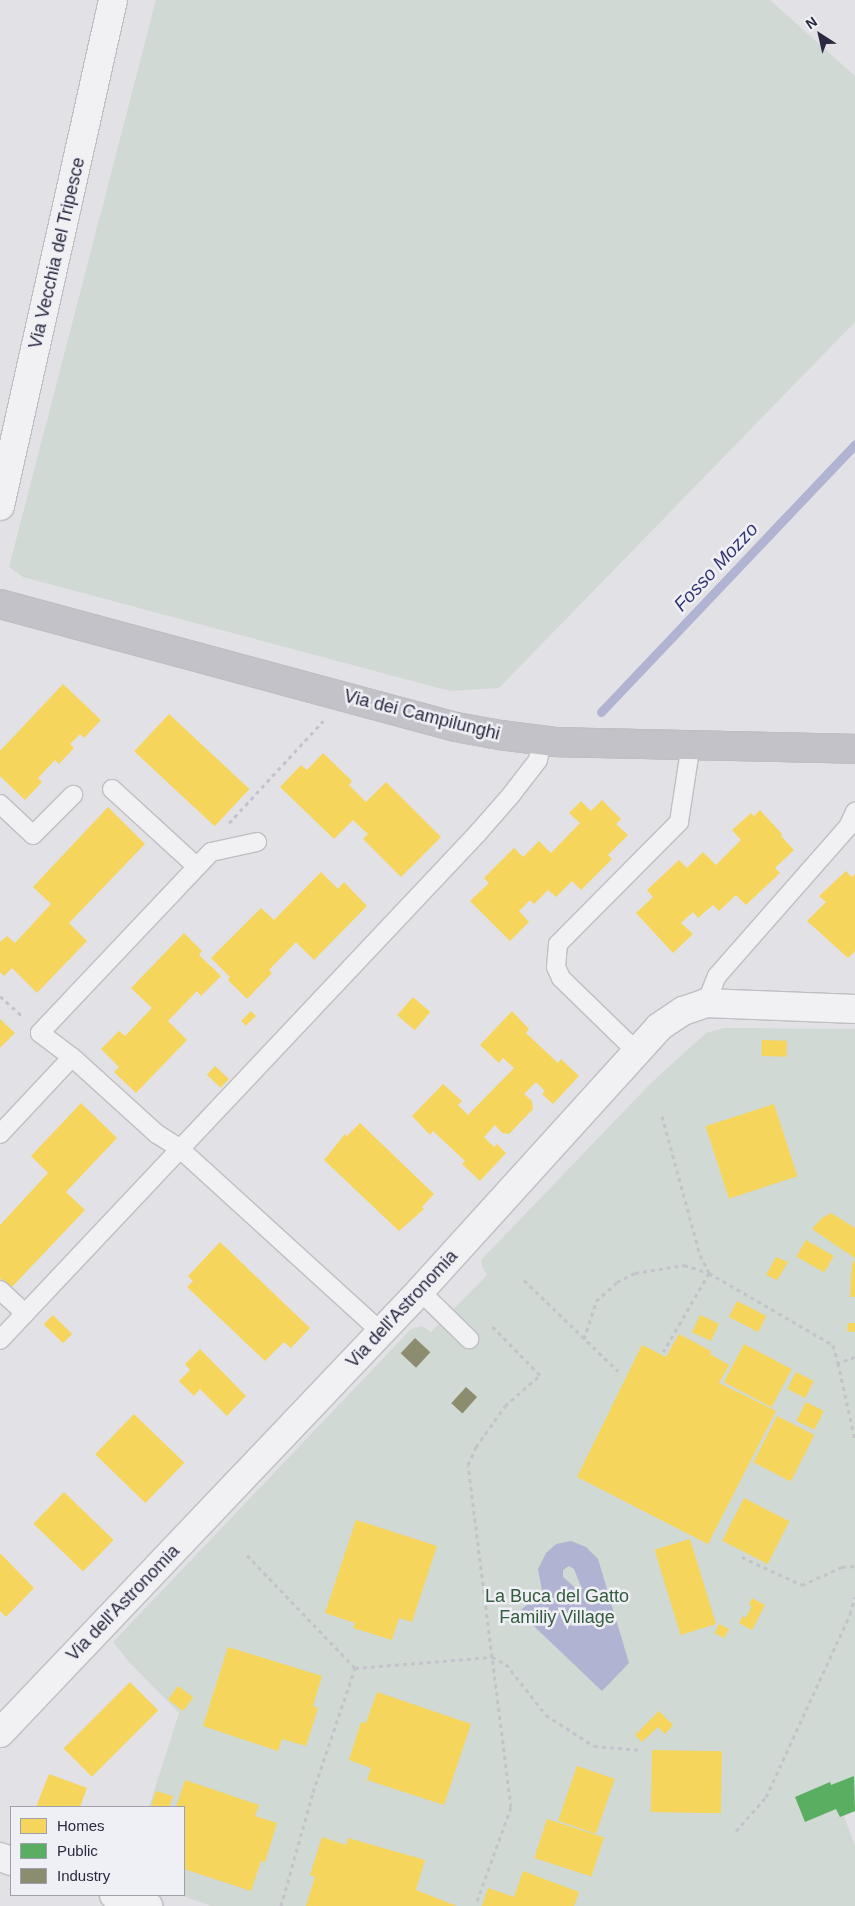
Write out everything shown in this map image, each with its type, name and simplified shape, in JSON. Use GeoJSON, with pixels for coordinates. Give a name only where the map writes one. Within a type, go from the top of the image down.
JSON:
{"type":"FeatureCollection","features":[{"type":"Feature","properties":{"kind":"street","name":"Via Vecchia del Tripesce"},"geometry":{"type":"LineString","coordinates":[[0,506],[113,0]]}},
{"type":"Feature","properties":{"kind":"street","name":"Via dei Campilunghi"},"geometry":{"type":"LineString","coordinates":[[0,604],[456,726],[542,741],[855,749]]}},
{"type":"Feature","properties":{"kind":"street","name":"Via dell'Astronomia"},"geometry":{"type":"LineString","coordinates":[[0,1733],[420,1291],[659,1027],[683,1011],[706,1002],[855,1009]]}},
{"type":"Feature","properties":{"kind":"street"},"geometry":{"type":"LineString","coordinates":[[117,1896],[148,1906]]}},
{"type":"Feature","properties":{"kind":"lane"},"geometry":{"type":"LineString","coordinates":[[0,1340],[511,795],[538,760],[542,741]]}},
{"type":"Feature","properties":{"kind":"lane"},"geometry":{"type":"LineString","coordinates":[[637,1052],[561,978],[556,967],[558,944],[679,822],[691,744]]}},
{"type":"Feature","properties":{"kind":"lane"},"geometry":{"type":"LineString","coordinates":[[112,789],[197,867]]}},
{"type":"Feature","properties":{"kind":"lane"},"geometry":{"type":"LineString","coordinates":[[0,804],[33,835],[73,795]]}},
{"type":"Feature","properties":{"kind":"lane"},"geometry":{"type":"LineString","coordinates":[[706,1002],[717,976],[848,827],[855,812]]}},
{"type":"Feature","properties":{"kind":"lane"},"geometry":{"type":"LineString","coordinates":[[257,842],[211,852],[40,1033],[72,1057],[157,1134],[179,1148],[381,1332]]}},
{"type":"Feature","properties":{"kind":"lane"},"geometry":{"type":"LineString","coordinates":[[0,1134],[72,1057]]}},
{"type":"Feature","properties":{"kind":"lane"},"geometry":{"type":"LineString","coordinates":[[0,1290],[25,1313]]}},
{"type":"Feature","properties":{"kind":"lane"},"geometry":{"type":"LineString","coordinates":[[420,1291],[469,1339]]}},
{"type":"Feature","properties":{"kind":"path"},"geometry":{"type":"LineString","coordinates":[[211,852],[216,836],[318,726]]}},
{"type":"Feature","properties":{"kind":"path"},"geometry":{"type":"LineString","coordinates":[[662,1116],[700,1255],[709,1273]]}},
{"type":"Feature","properties":{"kind":"path"},"geometry":{"type":"LineString","coordinates":[[584,1339],[596,1300],[617,1282],[635,1273],[684,1265],[709,1273],[833,1345],[855,1440]]}},
{"type":"Feature","properties":{"kind":"path"},"geometry":{"type":"LineString","coordinates":[[663,1352],[709,1273]]}},
{"type":"Feature","properties":{"kind":"path"},"geometry":{"type":"LineString","coordinates":[[524,1280],[618,1371]]}},
{"type":"Feature","properties":{"kind":"path"},"geometry":{"type":"LineString","coordinates":[[477,1901],[511,1807],[468,1465],[476,1448],[505,1406],[540,1375],[487,1320]]}},
{"type":"Feature","properties":{"kind":"path"},"geometry":{"type":"LineString","coordinates":[[838,1363],[855,1358]]}},
{"type":"Feature","properties":{"kind":"path"},"geometry":{"type":"LineString","coordinates":[[247,1555],[355,1668]]}},
{"type":"Feature","properties":{"kind":"path"},"geometry":{"type":"LineString","coordinates":[[742,1557],[802,1585],[842,1567],[855,1566]]}},
{"type":"Feature","properties":{"kind":"path"},"geometry":{"type":"LineString","coordinates":[[736,1831],[766,1797],[850,1614],[855,1597]]}},
{"type":"Feature","properties":{"kind":"path"},"geometry":{"type":"LineString","coordinates":[[355,1668],[492,1657],[506,1664],[546,1715],[594,1746],[641,1750]]}},
{"type":"Feature","properties":{"kind":"path"},"geometry":{"type":"LineString","coordinates":[[281,1906],[313,1792],[355,1668]]}},
{"type":"Feature","properties":{"kind":"green space"},"geometry":{"type":"Polygon","coordinates":[[[156,0],[770,0],[855,76],[855,322],[499,688],[450,691],[23,577],[9,567],[156,0]]]}},
{"type":"Feature","properties":{"kind":"green space","name":"La Buca del Gatto Familiy Village"},"geometry":{"type":"Polygon","coordinates":[[[724,1028],[855,1029],[855,1811],[844,1816],[855,1846],[855,1906],[212,1906],[183,1896],[185,1896],[185,1806],[149,1806],[179,1713],[129,1662],[113,1642],[411,1329],[422,1326],[431,1332],[487,1275],[481,1260],[651,1083],[706,1033],[724,1028]]]}},
{"type":"Feature","properties":{"kind":"water"},"geometry":{"type":"Polygon","coordinates":[[[571,1541],[586,1547],[598,1559],[629,1663],[602,1691],[519,1612],[542,1590],[538,1569],[546,1553],[556,1544],[571,1541]],[[569,1566],[563,1570],[563,1577],[579,1591],[582,1589],[574,1569],[569,1566]]]}},
{"type":"Feature","properties":{"kind":"building: Homes"},"geometry":{"type":"Polygon","coordinates":[[[63,684],[101,720],[84,738],[80,734],[70,744],[74,748],[59,764],[55,760],[38,778],[42,782],[25,800],[0,776],[0,751],[63,684]]]}},
{"type":"Feature","properties":{"kind":"building: Homes"},"geometry":{"type":"Polygon","coordinates":[[[169,714],[249,789],[215,826],[134,751],[169,714]]]}},
{"type":"Feature","properties":{"kind":"building: Homes"},"geometry":{"type":"Polygon","coordinates":[[[323,753],[352,781],[349,785],[366,802],[386,782],[441,837],[401,877],[363,839],[368,834],[353,820],[334,839],[280,787],[301,765],[307,770],[323,753]]]}},
{"type":"Feature","properties":{"kind":"building: Homes"},"geometry":{"type":"Polygon","coordinates":[[[602,800],[621,819],[616,824],[628,835],[608,855],[612,859],[581,890],[572,881],[556,897],[548,890],[534,904],[530,900],[519,911],[529,922],[510,941],[470,901],[489,883],[484,878],[514,848],[523,857],[539,841],[551,853],[580,823],[569,813],[581,801],[591,811],[602,800]]]}},
{"type":"Feature","properties":{"kind":"building: Homes"},"geometry":{"type":"Polygon","coordinates":[[[108,807],[145,844],[69,923],[87,941],[37,993],[12,968],[4,976],[0,972],[0,942],[7,936],[15,943],[51,904],[33,887],[108,807]]]}},
{"type":"Feature","properties":{"kind":"building: Homes"},"geometry":{"type":"Polygon","coordinates":[[[760,810],[794,850],[775,868],[780,873],[746,905],[736,895],[719,911],[713,905],[698,918],[693,912],[681,923],[693,934],[673,953],[636,913],[653,897],[647,890],[679,860],[687,868],[703,852],[716,865],[741,840],[732,830],[751,813],[754,816],[760,810]]]}},
{"type":"Feature","properties":{"kind":"building: Homes"},"geometry":{"type":"Polygon","coordinates":[[[846,871],[852,877],[855,874],[855,951],[848,958],[807,921],[826,902],[819,896],[846,871]]]}},
{"type":"Feature","properties":{"kind":"building: Homes"},"geometry":{"type":"Polygon","coordinates":[[[321,872],[338,889],[344,882],[367,906],[314,960],[296,942],[269,970],[272,973],[247,999],[228,980],[230,977],[211,958],[261,908],[274,920],[321,872]]]}},
{"type":"Feature","properties":{"kind":"building: Homes"},"geometry":{"type":"Polygon","coordinates":[[[184,933],[202,951],[199,955],[221,976],[201,996],[197,991],[168,1021],[187,1040],[136,1093],[114,1072],[119,1067],[101,1049],[119,1031],[125,1036],[152,1008],[131,988],[184,933]]]}},
{"type":"Feature","properties":{"kind":"building: Homes"},"geometry":{"type":"Polygon","coordinates":[[[413,997],[430,1012],[415,1030],[397,1015],[413,997]]]}},
{"type":"Feature","properties":{"kind":"building: Homes"},"geometry":{"type":"Polygon","coordinates":[[[251,1011],[256,1016],[246,1026],[241,1021],[251,1011]]]}},
{"type":"Feature","properties":{"kind":"building: Homes"},"geometry":{"type":"Polygon","coordinates":[[[512,1011],[529,1029],[526,1033],[558,1063],[561,1059],[579,1076],[553,1104],[542,1094],[545,1091],[536,1082],[524,1094],[532,1101],[533,1109],[509,1134],[502,1133],[495,1125],[484,1137],[494,1147],[497,1144],[506,1153],[480,1181],[462,1164],[465,1161],[433,1131],[430,1135],[412,1116],[443,1084],[462,1101],[458,1105],[468,1115],[514,1068],[503,1058],[499,1063],[480,1045],[512,1011]]]}},
{"type":"Feature","properties":{"kind":"building: Homes"},"geometry":{"type":"Polygon","coordinates":[[[0,1019],[15,1033],[0,1048],[0,1019]]]}},
{"type":"Feature","properties":{"kind":"building: Homes"},"geometry":{"type":"Polygon","coordinates":[[[762,1040],[787,1041],[786,1057],[761,1056],[762,1040]]]}},
{"type":"Feature","properties":{"kind":"building: Homes"},"geometry":{"type":"Polygon","coordinates":[[[215,1066],[229,1079],[221,1088],[207,1075],[215,1066]]]}},
{"type":"Feature","properties":{"kind":"building: Homes"},"geometry":{"type":"Polygon","coordinates":[[[81,1103],[117,1138],[66,1192],[85,1210],[11,1288],[0,1278],[0,1225],[48,1173],[31,1156],[81,1103]]]}},
{"type":"Feature","properties":{"kind":"building: Homes"},"geometry":{"type":"Polygon","coordinates":[[[774,1104],[797,1176],[729,1199],[706,1126],[774,1104]]]}},
{"type":"Feature","properties":{"kind":"building: Homes"},"geometry":{"type":"Polygon","coordinates":[[[360,1123],[434,1194],[422,1207],[424,1209],[399,1231],[324,1160],[345,1134],[347,1136],[360,1123]]]}},
{"type":"Feature","properties":{"kind":"building: Homes"},"geometry":{"type":"Polygon","coordinates":[[[831,1213],[855,1228],[855,1258],[812,1229],[822,1218],[831,1213]]]}},
{"type":"Feature","properties":{"kind":"building: Homes"},"geometry":{"type":"Polygon","coordinates":[[[806,1240],[834,1256],[824,1272],[796,1256],[806,1240]]]}},
{"type":"Feature","properties":{"kind":"building: Homes"},"geometry":{"type":"Polygon","coordinates":[[[220,1242],[310,1328],[291,1348],[284,1342],[265,1361],[187,1287],[193,1281],[188,1276],[220,1242]]]}},
{"type":"Feature","properties":{"kind":"building: Homes"},"geometry":{"type":"Polygon","coordinates":[[[776,1257],[788,1262],[777,1280],[766,1275],[776,1257]]]}},
{"type":"Feature","properties":{"kind":"building: Homes"},"geometry":{"type":"Polygon","coordinates":[[[855,1260],[855,1297],[850,1297],[852,1264],[855,1260]]]}},
{"type":"Feature","properties":{"kind":"building: Homes"},"geometry":{"type":"Polygon","coordinates":[[[737,1301],[766,1316],[758,1332],[729,1317],[737,1301]]]}},
{"type":"Feature","properties":{"kind":"building: Homes"},"geometry":{"type":"Polygon","coordinates":[[[53,1315],[72,1334],[63,1343],[44,1324],[53,1315]]]}},
{"type":"Feature","properties":{"kind":"building: Homes"},"geometry":{"type":"Polygon","coordinates":[[[700,1315],[719,1324],[711,1341],[692,1332],[700,1315]]]}},
{"type":"Feature","properties":{"kind":"building: Homes"},"geometry":{"type":"Polygon","coordinates":[[[848,1323],[855,1323],[855,1332],[847,1331],[848,1323]]]}},
{"type":"Feature","properties":{"kind":"building: Homes"},"geometry":{"type":"Polygon","coordinates":[[[679,1334],[711,1351],[710,1354],[729,1365],[719,1383],[776,1411],[708,1544],[577,1477],[642,1345],[666,1357],[679,1334]]]}},
{"type":"Feature","properties":{"kind":"building: Homes"},"geometry":{"type":"Polygon","coordinates":[[[744,1344],[792,1369],[771,1407],[724,1382],[744,1344]]]}},
{"type":"Feature","properties":{"kind":"building: Homes"},"geometry":{"type":"Polygon","coordinates":[[[200,1349],[246,1396],[227,1416],[200,1389],[194,1396],[179,1381],[190,1370],[185,1364],[200,1349]]]}},
{"type":"Feature","properties":{"kind":"building: Homes"},"geometry":{"type":"Polygon","coordinates":[[[796,1372],[814,1381],[805,1398],[787,1389],[796,1372]]]}},
{"type":"Feature","properties":{"kind":"building: Homes"},"geometry":{"type":"Polygon","coordinates":[[[806,1402],[824,1411],[814,1430],[796,1421],[806,1402]]]}},
{"type":"Feature","properties":{"kind":"building: Homes"},"geometry":{"type":"Polygon","coordinates":[[[134,1414],[184,1463],[145,1503],[95,1454],[134,1414]]]}},
{"type":"Feature","properties":{"kind":"building: Homes"},"geometry":{"type":"Polygon","coordinates":[[[777,1416],[814,1435],[791,1481],[753,1462],[777,1416]]]}},
{"type":"Feature","properties":{"kind":"building: Homes"},"geometry":{"type":"Polygon","coordinates":[[[64,1492],[114,1540],[83,1572],[33,1524],[64,1492]]]}},
{"type":"Feature","properties":{"kind":"building: Homes"},"geometry":{"type":"Polygon","coordinates":[[[744,1498],[789,1521],[768,1564],[722,1541],[744,1498]]]}},
{"type":"Feature","properties":{"kind":"building: Homes"},"geometry":{"type":"Polygon","coordinates":[[[356,1520],[437,1546],[412,1622],[399,1618],[392,1640],[353,1628],[355,1623],[325,1613],[356,1520]]]}},
{"type":"Feature","properties":{"kind":"building: Homes"},"geometry":{"type":"Polygon","coordinates":[[[690,1539],[716,1624],[681,1635],[655,1550],[690,1539]]]}},
{"type":"Feature","properties":{"kind":"building: Homes"},"geometry":{"type":"Polygon","coordinates":[[[0,1553],[34,1588],[6,1617],[0,1611],[0,1553]]]}},
{"type":"Feature","properties":{"kind":"building: Homes"},"geometry":{"type":"Polygon","coordinates":[[[752,1598],[765,1605],[752,1630],[739,1623],[743,1616],[746,1618],[752,1606],[749,1605],[752,1598]]]}},
{"type":"Feature","properties":{"kind":"building: Homes"},"geometry":{"type":"Polygon","coordinates":[[[719,1624],[729,1629],[724,1638],[714,1633],[719,1624]]]}},
{"type":"Feature","properties":{"kind":"building: Homes"},"geometry":{"type":"Polygon","coordinates":[[[228,1647],[322,1676],[313,1706],[318,1708],[306,1746],[282,1739],[278,1751],[203,1726],[228,1647]]]}},
{"type":"Feature","properties":{"kind":"building: Homes"},"geometry":{"type":"Polygon","coordinates":[[[130,1682],[158,1710],[92,1777],[64,1748],[130,1682]]]}},
{"type":"Feature","properties":{"kind":"building: Homes"},"geometry":{"type":"Polygon","coordinates":[[[178,1686],[193,1697],[183,1711],[168,1700],[178,1686]]]}},
{"type":"Feature","properties":{"kind":"building: Homes"},"geometry":{"type":"Polygon","coordinates":[[[377,1692],[471,1724],[444,1805],[367,1780],[371,1768],[349,1760],[361,1722],[366,1723],[377,1692]]]}},
{"type":"Feature","properties":{"kind":"building: Homes"},"geometry":{"type":"Polygon","coordinates":[[[659,1711],[673,1725],[665,1734],[658,1727],[642,1742],[635,1735],[659,1711]]]}},
{"type":"Feature","properties":{"kind":"building: Homes"},"geometry":{"type":"Polygon","coordinates":[[[652,1750],[722,1751],[721,1813],[651,1812],[652,1750]]]}},
{"type":"Feature","properties":{"kind":"building: Homes"},"geometry":{"type":"Polygon","coordinates":[[[577,1766],[615,1779],[596,1834],[558,1821],[577,1766]]]}},
{"type":"Feature","properties":{"kind":"building: Homes"},"geometry":{"type":"Polygon","coordinates":[[[49,1774],[87,1788],[80,1806],[36,1806],[49,1774]]]}},
{"type":"Feature","properties":{"kind":"building: Homes"},"geometry":{"type":"Polygon","coordinates":[[[185,1780],[259,1805],[255,1816],[277,1823],[265,1862],[261,1861],[251,1891],[185,1869],[185,1806],[176,1806],[185,1780]]]}},
{"type":"Feature","properties":{"kind":"building: Homes"},"geometry":{"type":"Polygon","coordinates":[[[156,1791],[173,1796],[169,1806],[151,1806],[156,1791]]]}},
{"type":"Feature","properties":{"kind":"building: Homes"},"geometry":{"type":"Polygon","coordinates":[[[547,1819],[604,1838],[591,1877],[534,1858],[547,1819]]]}},
{"type":"Feature","properties":{"kind":"building: Homes"},"geometry":{"type":"Polygon","coordinates":[[[322,1837],[346,1845],[348,1838],[425,1860],[416,1890],[457,1906],[306,1906],[315,1877],[310,1875],[322,1837]]]}},
{"type":"Feature","properties":{"kind":"building: Homes"},"geometry":{"type":"Polygon","coordinates":[[[523,1871],[579,1892],[574,1906],[482,1906],[488,1888],[514,1897],[523,1871]]]}},
{"type":"Feature","properties":{"kind":"building: Public"},"geometry":{"type":"Polygon","coordinates":[[[854,1776],[855,1811],[840,1817],[836,1809],[805,1822],[795,1797],[830,1782],[831,1785],[854,1776]]]}},
{"type":"Feature","properties":{"kind":"building: Industry"},"geometry":{"type":"Polygon","coordinates":[[[415,1338],[430,1352],[416,1368],[401,1353],[415,1338]]]}},
{"type":"Feature","properties":{"kind":"building: Industry"},"geometry":{"type":"Polygon","coordinates":[[[466,1387],[477,1397],[462,1413],[451,1403],[466,1387]]]}},
{"type":"Feature","properties":{"kind":"waterway","name":"Fosso Mozzo"},"geometry":{"type":"LineString","coordinates":[[601,712],[855,444]]}}]}
